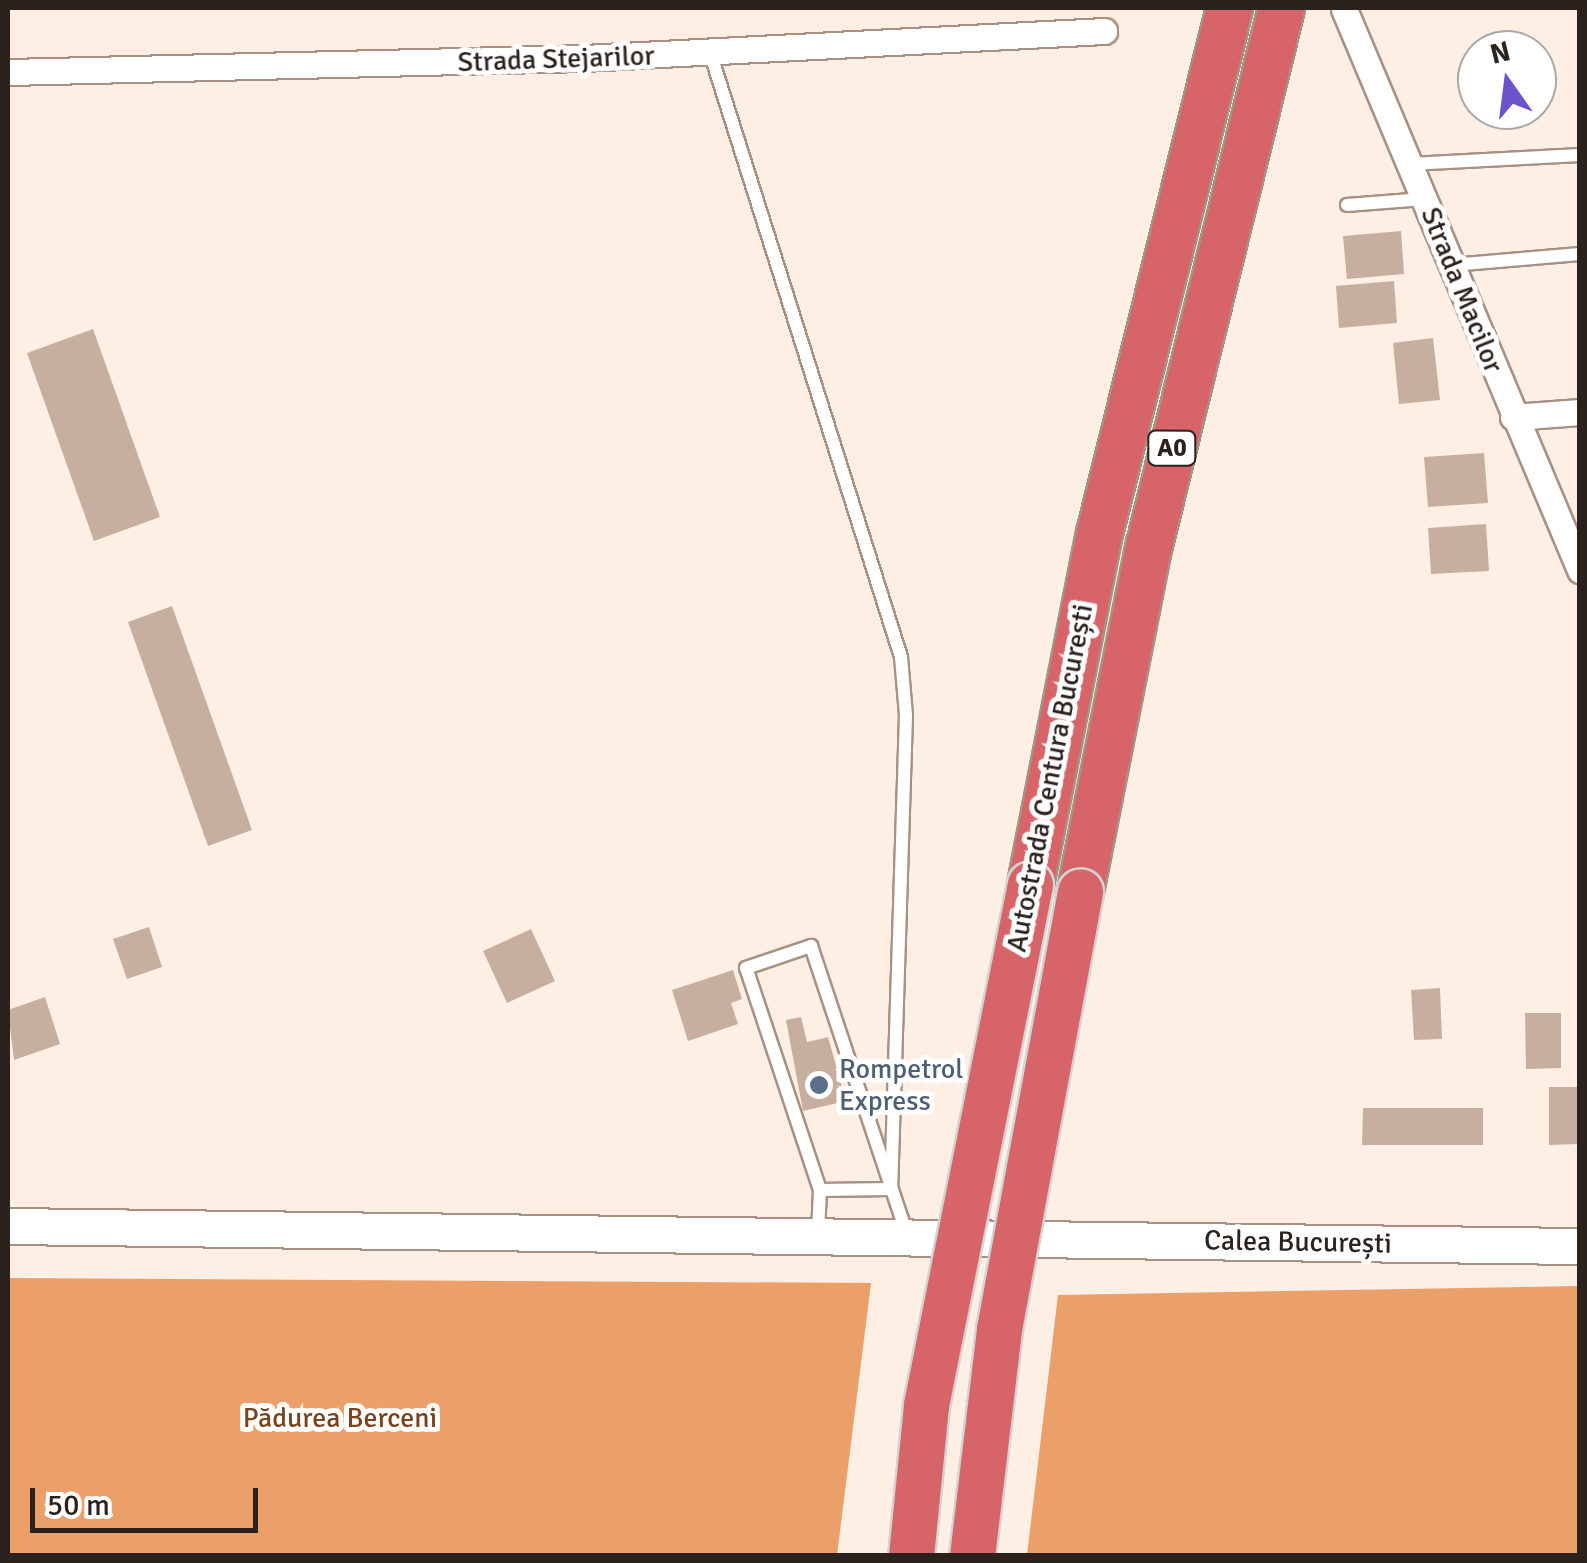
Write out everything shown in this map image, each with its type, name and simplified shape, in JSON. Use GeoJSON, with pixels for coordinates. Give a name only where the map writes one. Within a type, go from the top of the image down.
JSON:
{"type":"FeatureCollection","features":[{"type":"Feature","properties":{"kind":"highway","name":"Autostrada Centura București"},"geometry":{"type":"LineString","coordinates":[[911,1556],[926,1405],[1099,533],[1229,8]]}},
{"type":"Feature","properties":{"kind":"highway","name":"Autostrada Centura București"},"geometry":{"type":"LineString","coordinates":[[972,1556],[998,1329],[1149,544],[1280,8]]}},
{"type":"Feature","properties":{"kind":"main road","name":"Calea București"},"geometry":{"type":"LineString","coordinates":[[8,1226],[1580,1246]]}},
{"type":"Feature","properties":{"kind":"street","name":"Strada Macilor"},"geometry":{"type":"LineString","coordinates":[[1344,9],[1512,417],[1580,570]]}},
{"type":"Feature","properties":{"kind":"street","name":"Strada Stejarilor"},"geometry":{"type":"LineString","coordinates":[[8,72],[710,52],[1104,30]]}},
{"type":"Feature","properties":{"kind":"street"},"geometry":{"type":"LineString","coordinates":[[1512,417],[1580,412]]}},
{"type":"Feature","properties":{"kind":"lane"},"geometry":{"type":"LineString","coordinates":[[710,52],[901,657],[906,716],[891,1189]]}},
{"type":"Feature","properties":{"kind":"lane"},"geometry":{"type":"LineString","coordinates":[[1410,164],[1580,155]]}},
{"type":"Feature","properties":{"kind":"lane"},"geometry":{"type":"LineString","coordinates":[[1347,205],[1425,199]]}},
{"type":"Feature","properties":{"kind":"lane"},"geometry":{"type":"LineString","coordinates":[[1452,266],[1580,254]]}},
{"type":"Feature","properties":{"kind":"lane"},"geometry":{"type":"LineString","coordinates":[[818,1235],[820,1190],[746,968],[811,946],[907,1237]]}},
{"type":"Feature","properties":{"kind":"lane"},"geometry":{"type":"LineString","coordinates":[[820,1190],[891,1189]]}},
{"type":"Feature","properties":{"kind":"green space","name":"Pădurea Berceni"},"geometry":{"type":"Polygon","coordinates":[[[8,1278],[871,1283],[837,1555],[8,1555],[8,1278]]]}},
{"type":"Feature","properties":{"kind":"green space"},"geometry":{"type":"Polygon","coordinates":[[[1579,1286],[1579,1555],[1027,1555],[1058,1295],[1579,1286]]]}},
{"type":"Feature","properties":{"kind":"building"},"geometry":{"type":"Polygon","coordinates":[[[1401,231],[1404,274],[1347,279],[1343,236],[1401,231]]]}},
{"type":"Feature","properties":{"kind":"building"},"geometry":{"type":"Polygon","coordinates":[[[1394,281],[1397,323],[1339,328],[1336,286],[1394,281]]]}},
{"type":"Feature","properties":{"kind":"building"},"geometry":{"type":"Polygon","coordinates":[[[93,329],[160,517],[94,541],[27,353],[93,329]]]}},
{"type":"Feature","properties":{"kind":"building"},"geometry":{"type":"Polygon","coordinates":[[[1433,338],[1440,400],[1399,404],[1393,343],[1433,338]]]}},
{"type":"Feature","properties":{"kind":"building"},"geometry":{"type":"Polygon","coordinates":[[[1484,453],[1488,503],[1428,507],[1424,457],[1484,453]]]}},
{"type":"Feature","properties":{"kind":"building"},"geometry":{"type":"Polygon","coordinates":[[[1486,524],[1489,571],[1431,574],[1428,528],[1486,524]]]}},
{"type":"Feature","properties":{"kind":"building"},"geometry":{"type":"Polygon","coordinates":[[[172,606],[252,830],[208,846],[128,622],[172,606]]]}},
{"type":"Feature","properties":{"kind":"building"},"geometry":{"type":"Polygon","coordinates":[[[149,927],[162,967],[127,979],[113,939],[149,927]]]}},
{"type":"Feature","properties":{"kind":"building"},"geometry":{"type":"Polygon","coordinates":[[[531,929],[555,981],[507,1003],[483,951],[531,929]]]}},
{"type":"Feature","properties":{"kind":"building"},"geometry":{"type":"Polygon","coordinates":[[[733,970],[742,999],[731,1003],[738,1024],[688,1041],[672,990],[733,970]]]}},
{"type":"Feature","properties":{"kind":"building"},"geometry":{"type":"Polygon","coordinates":[[[1440,988],[1442,1039],[1414,1040],[1411,990],[1440,988]]]}},
{"type":"Feature","properties":{"kind":"building"},"geometry":{"type":"Polygon","coordinates":[[[45,997],[60,1044],[14,1060],[8,1010],[45,997]]]}},
{"type":"Feature","properties":{"kind":"building"},"geometry":{"type":"Polygon","coordinates":[[[1525,1013],[1561,1013],[1561,1068],[1526,1069],[1525,1013]]]}},
{"type":"Feature","properties":{"kind":"building"},"geometry":{"type":"Polygon","coordinates":[[[801,1017],[807,1042],[828,1037],[846,1101],[803,1111],[786,1020],[801,1017]]]}},
{"type":"Feature","properties":{"kind":"building"},"geometry":{"type":"Polygon","coordinates":[[[1549,1087],[1579,1087],[1579,1144],[1549,1145],[1549,1087]]]}},
{"type":"Feature","properties":{"kind":"building"},"geometry":{"type":"Polygon","coordinates":[[[1363,1108],[1483,1108],[1483,1145],[1362,1145],[1363,1108]]]}},
{"type":"Feature","properties":{"kind":"place","name":"Rompetrol Express"},"geometry":{"type":"Point","coordinates":[819,1085]}}]}
